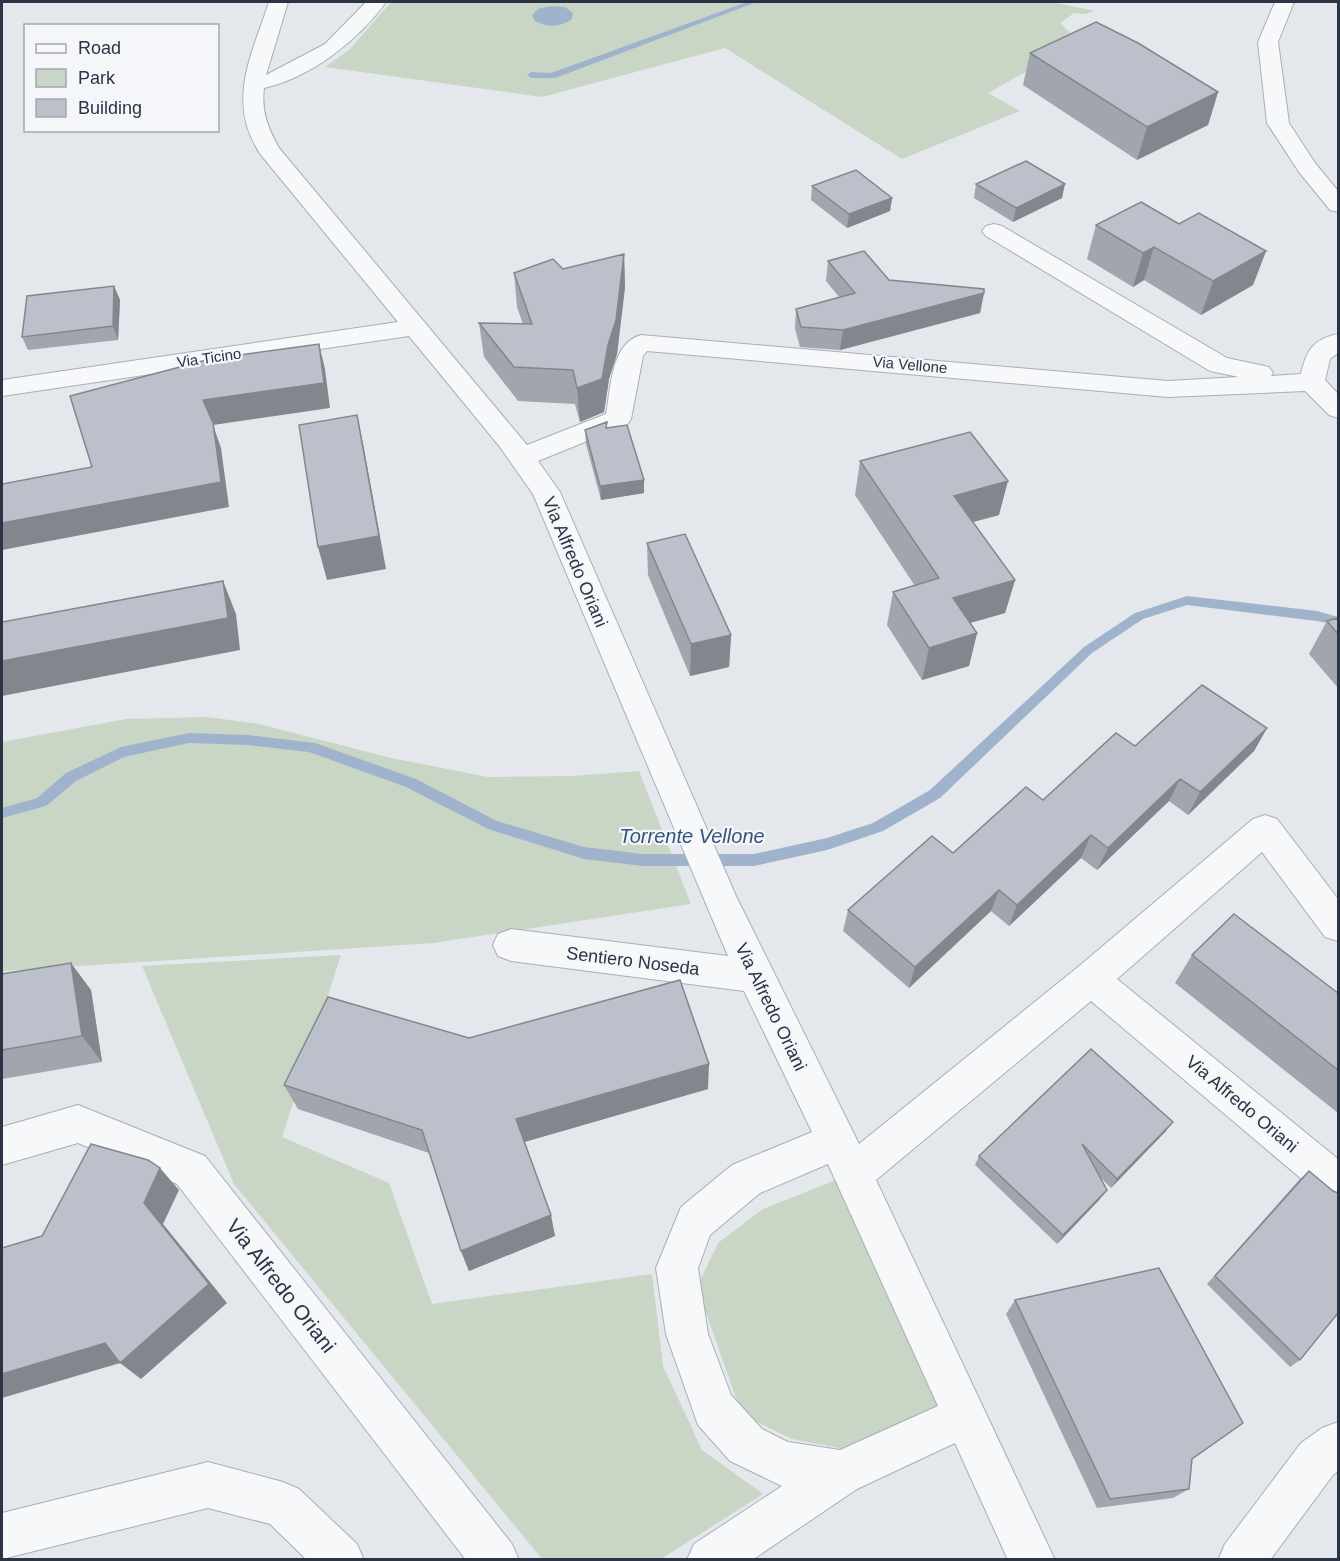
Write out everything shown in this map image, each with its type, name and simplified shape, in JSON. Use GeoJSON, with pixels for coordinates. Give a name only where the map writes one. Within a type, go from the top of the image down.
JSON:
{"type":"FeatureCollection","features":[{"type":"Feature","properties":{"kind":"street","name":"Via Alfredo Oriani"},"geometry":{"type":"LineString","coordinates":[[278,2],[254,84],[252,105],[256,126],[269,150],[417,327],[521,457],[546,492],[718,896],[845,1158],[1032,1560]]}},
{"type":"Feature","properties":{"kind":"street"},"geometry":{"type":"LineString","coordinates":[[254,84],[272,80],[332,48],[376,2]]}},
{"type":"Feature","properties":{"kind":"street"},"geometry":{"type":"LineString","coordinates":[[1284,2],[1268,42],[1278,123],[1307,168],[1338,205]]}},
{"type":"Feature","properties":{"kind":"street"},"geometry":{"type":"LineString","coordinates":[[994,231],[1219,366],[1312,382],[1338,409]]}},
{"type":"Feature","properties":{"kind":"street","name":"Via Ticino"},"geometry":{"type":"LineString","coordinates":[[2,388],[417,327]]}},
{"type":"Feature","properties":{"kind":"street"},"geometry":{"type":"LineString","coordinates":[[1312,382],[1318,355],[1338,342]]}},
{"type":"Feature","properties":{"kind":"street","name":"Via Vellone"},"geometry":{"type":"LineString","coordinates":[[521,457],[618,419],[631,354],[641,343],[1168,389],[1312,382]]}},
{"type":"Feature","properties":{"kind":"street"},"geometry":{"type":"LineString","coordinates":[[842,1473],[784,1464],[746,1445],[714,1409],[687,1334],[677,1268],[696,1221],[746,1179],[845,1158],[1091,979],[1265,829],[1338,926]]}},
{"type":"Feature","properties":{"kind":"street","name":"Sentiero Noseda"},"geometry":{"type":"LineString","coordinates":[[511,945],[755,976]]}},
{"type":"Feature","properties":{"kind":"street","name":"Via Alfredo Oriani"},"geometry":{"type":"LineString","coordinates":[[1091,979],[1338,1184]]}},
{"type":"Feature","properties":{"kind":"street","name":"Via Alfredo Oriani"},"geometry":{"type":"LineString","coordinates":[[2,1146],[78,1124],[191,1170],[496,1560]]}},
{"type":"Feature","properties":{"kind":"street"},"geometry":{"type":"LineString","coordinates":[[710,1560],[842,1473],[965,1416]]}},
{"type":"Feature","properties":{"kind":"street"},"geometry":{"type":"LineString","coordinates":[[1241,1560],[1317,1459],[1338,1444]]}},
{"type":"Feature","properties":{"kind":"street"},"geometry":{"type":"LineString","coordinates":[[2,1536],[208,1485],[283,1504],[341,1560]]}},
{"type":"Feature","properties":{"kind":"green space"},"geometry":{"type":"Polygon","coordinates":[[[391,2],[1052,2],[1095,11],[1085,14],[1074,13],[1060,23],[1069,32],[1083,40],[988,93],[1020,111],[902,159],[725,48],[542,97],[325,67],[350,49],[391,2]]]}},
{"type":"Feature","properties":{"kind":"green space"},"geometry":{"type":"Polygon","coordinates":[[[207,717],[259,724],[391,758],[488,777],[572,776],[639,771],[691,904],[433,943],[2,971],[2,742],[126,719],[207,717]]]}},
{"type":"Feature","properties":{"kind":"green space"},"geometry":{"type":"Polygon","coordinates":[[[341,955],[282,1137],[389,1183],[432,1304],[652,1274],[663,1366],[702,1450],[763,1494],[661,1559],[542,1559],[234,1184],[142,966],[341,955]]]}},
{"type":"Feature","properties":{"kind":"green space"},"geometry":{"type":"Polygon","coordinates":[[[836,1180],[943,1410],[850,1450],[792,1439],[742,1415],[697,1287],[718,1243],[763,1209],[836,1180]]]}},
{"type":"Feature","properties":{"kind":"water"},"geometry":{"type":"Polygon","coordinates":[[[551,6],[565,7],[573,13],[572,19],[554,26],[535,21],[532,15],[538,9],[551,6]]]}},
{"type":"Feature","properties":{"kind":"building"},"geometry":{"type":"Polygon","coordinates":[[[1096,22],[1138,43],[1218,92],[1147,127],[1030,53],[1096,22]]]}},
{"type":"Feature","properties":{"kind":"building"},"geometry":{"type":"Polygon","coordinates":[[[1026,161],[1065,184],[1016,208],[976,184],[1026,161]]]}},
{"type":"Feature","properties":{"kind":"building"},"geometry":{"type":"Polygon","coordinates":[[[856,170],[892,198],[849,214],[812,186],[856,170]]]}},
{"type":"Feature","properties":{"kind":"building"},"geometry":{"type":"Polygon","coordinates":[[[1141,202],[1179,224],[1199,213],[1266,251],[1213,281],[1154,247],[1143,253],[1096,225],[1141,202]]]}},
{"type":"Feature","properties":{"kind":"building"},"geometry":{"type":"Polygon","coordinates":[[[864,251],[889,280],[984,289],[984,293],[843,330],[801,327],[796,309],[855,293],[828,261],[864,251]]]}},
{"type":"Feature","properties":{"kind":"building"},"geometry":{"type":"Polygon","coordinates":[[[624,254],[616,320],[608,345],[602,379],[577,388],[573,370],[514,367],[479,323],[532,324],[514,273],[553,259],[563,269],[624,254]]]}},
{"type":"Feature","properties":{"kind":"building"},"geometry":{"type":"Polygon","coordinates":[[[114,286],[113,326],[22,337],[27,296],[114,286]]]}},
{"type":"Feature","properties":{"kind":"building"},"geometry":{"type":"Polygon","coordinates":[[[319,344],[324,383],[203,400],[213,423],[221,482],[2,523],[2,484],[92,467],[70,396],[210,359],[319,344]]]}},
{"type":"Feature","properties":{"kind":"building"},"geometry":{"type":"Polygon","coordinates":[[[357,415],[379,536],[318,547],[299,425],[357,415]]]}},
{"type":"Feature","properties":{"kind":"building"},"geometry":{"type":"Polygon","coordinates":[[[607,422],[606,428],[627,425],[644,480],[600,486],[585,430],[607,422]]]}},
{"type":"Feature","properties":{"kind":"building"},"geometry":{"type":"Polygon","coordinates":[[[970,432],[1008,481],[954,496],[1015,580],[953,598],[977,633],[929,648],[893,592],[939,578],[860,461],[970,432]]]}},
{"type":"Feature","properties":{"kind":"building"},"geometry":{"type":"Polygon","coordinates":[[[685,534],[731,635],[691,644],[647,543],[685,534]]]}},
{"type":"Feature","properties":{"kind":"building"},"geometry":{"type":"Polygon","coordinates":[[[223,581],[228,618],[2,661],[2,622],[223,581]]]}},
{"type":"Feature","properties":{"kind":"building"},"geometry":{"type":"Polygon","coordinates":[[[1338,618],[1338,634],[1327,621],[1338,618]]]}},
{"type":"Feature","properties":{"kind":"building"},"geometry":{"type":"Polygon","coordinates":[[[1202,685],[1267,728],[1200,792],[1180,779],[1108,848],[1091,835],[1017,905],[999,890],[915,967],[848,910],[932,836],[953,853],[1026,787],[1043,800],[1116,733],[1135,746],[1202,685]]]}},
{"type":"Feature","properties":{"kind":"building"},"geometry":{"type":"Polygon","coordinates":[[[1234,914],[1338,993],[1338,1070],[1192,955],[1234,914]]]}},
{"type":"Feature","properties":{"kind":"building"},"geometry":{"type":"Polygon","coordinates":[[[71,963],[82,1036],[2,1050],[2,974],[71,963]]]}},
{"type":"Feature","properties":{"kind":"building"},"geometry":{"type":"Polygon","coordinates":[[[680,980],[709,1064],[516,1119],[551,1215],[461,1251],[422,1130],[284,1085],[328,997],[469,1038],[680,980]]]}},
{"type":"Feature","properties":{"kind":"building"},"geometry":{"type":"Polygon","coordinates":[[[1091,1049],[1173,1122],[1117,1179],[1082,1144],[1107,1190],[1063,1235],[979,1156],[1091,1049]]]}},
{"type":"Feature","properties":{"kind":"building"},"geometry":{"type":"Polygon","coordinates":[[[91,1144],[148,1160],[160,1168],[144,1203],[209,1284],[120,1363],[105,1343],[2,1374],[2,1248],[42,1236],[91,1144]]]}},
{"type":"Feature","properties":{"kind":"building"},"geometry":{"type":"Polygon","coordinates":[[[1309,1171],[1338,1193],[1338,1313],[1300,1360],[1215,1276],[1309,1171]]]}},
{"type":"Feature","properties":{"kind":"building"},"geometry":{"type":"Polygon","coordinates":[[[1159,1268],[1243,1423],[1192,1459],[1189,1489],[1110,1499],[1015,1300],[1159,1268]]]}},
{"type":"Feature","properties":{"kind":"waterway"},"geometry":{"type":"LineString","coordinates":[[531,75],[552,76],[753,2]]}},
{"type":"Feature","properties":{"kind":"waterway","name":"Torrente Vellone"},"geometry":{"type":"LineString","coordinates":[[2,813],[41,802],[71,777],[121,752],[189,738],[248,740],[310,747],[411,783],[493,825],[584,853],[643,860],[754,860],[827,844],[878,827],[935,794],[1088,650],[1139,616],[1187,600],[1317,616],[1338,621]]}}]}
